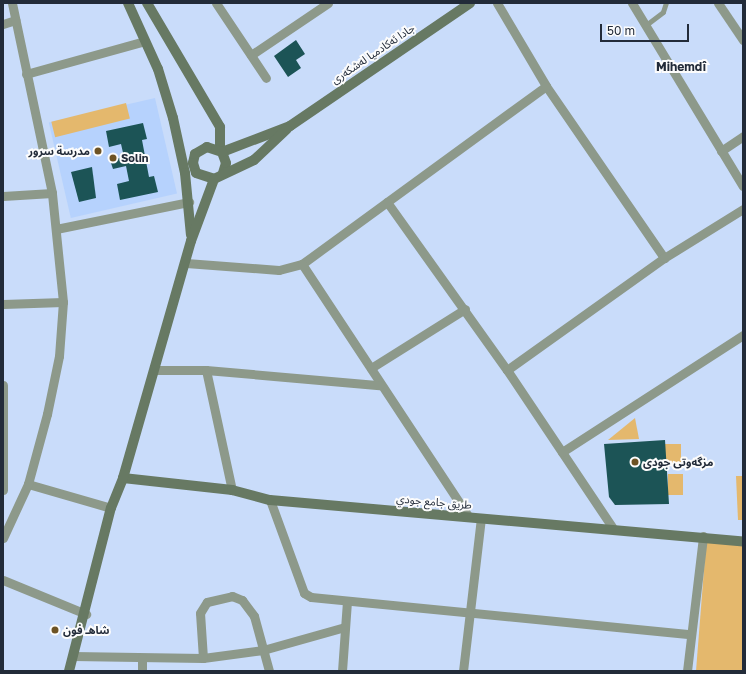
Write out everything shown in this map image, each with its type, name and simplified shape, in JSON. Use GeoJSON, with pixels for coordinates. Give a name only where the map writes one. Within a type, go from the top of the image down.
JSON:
{"type":"FeatureCollection","features":[{"type":"Feature","properties":{"kind":"main road"},"geometry":{"type":"LineString","coordinates":[[128,3],[146,41],[164,87],[179,144],[189,202],[191,241]]}},
{"type":"Feature","properties":{"kind":"main road"},"geometry":{"type":"LineString","coordinates":[[147,3],[220,127],[221,151],[226,163],[223,173]]}},
{"type":"Feature","properties":{"kind":"main road","name":"جادا ئه‌كادميا له‌شكه‌رى"},"geometry":{"type":"LineString","coordinates":[[290,126],[470,3]]}},
{"type":"Feature","properties":{"kind":"main road"},"geometry":{"type":"LineString","coordinates":[[189,202],[194,168],[202,148],[221,151],[290,126]]}},
{"type":"Feature","properties":{"kind":"main road"},"geometry":{"type":"LineString","coordinates":[[69,671],[86,614],[111,508],[123,478],[186,263],[191,241],[214,179],[223,173],[263,154],[290,126]]}},
{"type":"Feature","properties":{"kind":"main road"},"geometry":{"type":"LineString","coordinates":[[179,144],[194,168],[214,179]]}},
{"type":"Feature","properties":{"kind":"main road","name":"طريق جامع جودي"},"geometry":{"type":"LineString","coordinates":[[123,478],[232,490],[270,500],[481,518],[612,527],[743,541]]}},
{"type":"Feature","properties":{"kind":"street"},"geometry":{"type":"LineString","coordinates":[[3,538],[28,484],[59,356],[63,302],[52,193],[12,3]]}},
{"type":"Feature","properties":{"kind":"street"},"geometry":{"type":"LineString","coordinates":[[216,3],[266,78]]}},
{"type":"Feature","properties":{"kind":"street"},"geometry":{"type":"LineString","coordinates":[[251,56],[328,3]]}},
{"type":"Feature","properties":{"kind":"street"},"geometry":{"type":"LineString","coordinates":[[497,3],[546,86],[664,258]]}},
{"type":"Feature","properties":{"kind":"street"},"geometry":{"type":"LineString","coordinates":[[632,3],[743,186]]}},
{"type":"Feature","properties":{"kind":"street"},"geometry":{"type":"LineString","coordinates":[[718,3],[743,40]]}},
{"type":"Feature","properties":{"kind":"street"},"geometry":{"type":"LineString","coordinates":[[3,24],[15,20]]}},
{"type":"Feature","properties":{"kind":"street"},"geometry":{"type":"LineString","coordinates":[[26,74],[146,41]]}},
{"type":"Feature","properties":{"kind":"street"},"geometry":{"type":"LineString","coordinates":[[186,263],[279,270],[302,264],[546,86]]}},
{"type":"Feature","properties":{"kind":"street"},"geometry":{"type":"LineString","coordinates":[[721,151],[743,136]]}},
{"type":"Feature","properties":{"kind":"street"},"geometry":{"type":"LineString","coordinates":[[3,196],[52,193]]}},
{"type":"Feature","properties":{"kind":"street"},"geometry":{"type":"LineString","coordinates":[[56,229],[189,202]]}},
{"type":"Feature","properties":{"kind":"street"},"geometry":{"type":"LineString","coordinates":[[387,202],[465,309],[612,527]]}},
{"type":"Feature","properties":{"kind":"street"},"geometry":{"type":"LineString","coordinates":[[507,370],[664,258],[743,209]]}},
{"type":"Feature","properties":{"kind":"street"},"geometry":{"type":"LineString","coordinates":[[302,264],[371,368],[379,385],[468,516]]}},
{"type":"Feature","properties":{"kind":"street"},"geometry":{"type":"LineString","coordinates":[[3,304],[63,302]]}},
{"type":"Feature","properties":{"kind":"street"},"geometry":{"type":"LineString","coordinates":[[371,368],[465,309]]}},
{"type":"Feature","properties":{"kind":"street"},"geometry":{"type":"LineString","coordinates":[[562,452],[743,335]]}},
{"type":"Feature","properties":{"kind":"street"},"geometry":{"type":"LineString","coordinates":[[154,370],[206,370],[379,385]]}},
{"type":"Feature","properties":{"kind":"street"},"geometry":{"type":"LineString","coordinates":[[206,370],[232,490]]}},
{"type":"Feature","properties":{"kind":"street"},"geometry":{"type":"LineString","coordinates":[[3,385],[3,490]]}},
{"type":"Feature","properties":{"kind":"street"},"geometry":{"type":"LineString","coordinates":[[28,484],[111,508]]}},
{"type":"Feature","properties":{"kind":"street"},"geometry":{"type":"LineString","coordinates":[[270,500],[304,593],[321,599],[468,610],[690,634]]}},
{"type":"Feature","properties":{"kind":"street"},"geometry":{"type":"LineString","coordinates":[[463,671],[468,610],[481,518]]}},
{"type":"Feature","properties":{"kind":"street"},"geometry":{"type":"LineString","coordinates":[[687,671],[690,634],[703,536]]}},
{"type":"Feature","properties":{"kind":"street"},"geometry":{"type":"LineString","coordinates":[[3,580],[86,614]]}},
{"type":"Feature","properties":{"kind":"street"},"geometry":{"type":"LineString","coordinates":[[203,658],[200,613],[207,602],[232,596],[248,606],[269,671]]}},
{"type":"Feature","properties":{"kind":"street"},"geometry":{"type":"LineString","coordinates":[[342,671],[347,601]]}},
{"type":"Feature","properties":{"kind":"street"},"geometry":{"type":"LineString","coordinates":[[73,656],[203,658],[263,650],[345,627]]}},
{"type":"Feature","properties":{"kind":"street"},"geometry":{"type":"LineString","coordinates":[[142,658],[142,671]]}},
{"type":"Feature","properties":{"kind":"lane"},"geometry":{"type":"LineString","coordinates":[[646,25],[662,12],[666,3]]}},
{"type":"Feature","properties":{"kind":"shaded area","name":"Solin"},"geometry":{"type":"Polygon","coordinates":[[[155,98],[177,193],[71,218],[49,123],[155,98]]]}},
{"type":"Feature","properties":{"kind":"shaded area"},"geometry":{"type":"Polygon","coordinates":[[[126,103],[130,119],[55,137],[51,122],[126,103]]]}},
{"type":"Feature","properties":{"kind":"shaded area"},"geometry":{"type":"Polygon","coordinates":[[[635,418],[639,439],[608,440],[635,418]]]}},
{"type":"Feature","properties":{"kind":"shaded area"},"geometry":{"type":"Polygon","coordinates":[[[665,444],[681,444],[681,466],[665,466],[665,444]]]}},
{"type":"Feature","properties":{"kind":"shaded area"},"geometry":{"type":"Polygon","coordinates":[[[668,474],[683,474],[683,495],[668,495],[668,474]]]}},
{"type":"Feature","properties":{"kind":"shaded area"},"geometry":{"type":"Polygon","coordinates":[[[736,476],[743,476],[743,520],[738,520],[736,476]]]}},
{"type":"Feature","properties":{"kind":"shaded area"},"geometry":{"type":"Polygon","coordinates":[[[711,539],[743,543],[743,671],[696,671],[706,544],[711,539]]]}},
{"type":"Feature","properties":{"kind":"building"},"geometry":{"type":"Polygon","coordinates":[[[296,40],[305,54],[296,60],[301,68],[288,77],[274,56],[296,40]]]}},
{"type":"Feature","properties":{"kind":"building"},"geometry":{"type":"Polygon","coordinates":[[[143,123],[147,139],[142,140],[149,177],[154,176],[158,192],[120,200],[117,184],[129,181],[126,166],[113,169],[110,160],[124,157],[121,144],[109,147],[106,131],[143,123]]]}},
{"type":"Feature","properties":{"kind":"building"},"geometry":{"type":"Polygon","coordinates":[[[92,167],[96,198],[79,202],[71,172],[92,167]]]}},
{"type":"Feature","properties":{"kind":"building"},"geometry":{"type":"Polygon","coordinates":[[[665,440],[669,504],[615,505],[609,497],[604,444],[665,440]]]}},
{"type":"Feature","properties":{"kind":"place","name":"مدرسة سرور"},"geometry":{"type":"Point","coordinates":[98,151]}},
{"type":"Feature","properties":{"kind":"place","name":"Solin"},"geometry":{"type":"Point","coordinates":[113,158]}},
{"type":"Feature","properties":{"kind":"place","name":"مزگەوتی جودی"},"geometry":{"type":"Point","coordinates":[635,462]}},
{"type":"Feature","properties":{"kind":"place","name":"شاهـ فون"},"geometry":{"type":"Point","coordinates":[55,630]}},
{"type":"Feature","properties":{"kind":"district","name":"Mihemdî"},"geometry":{"type":"Point","coordinates":[681,67]}}]}
